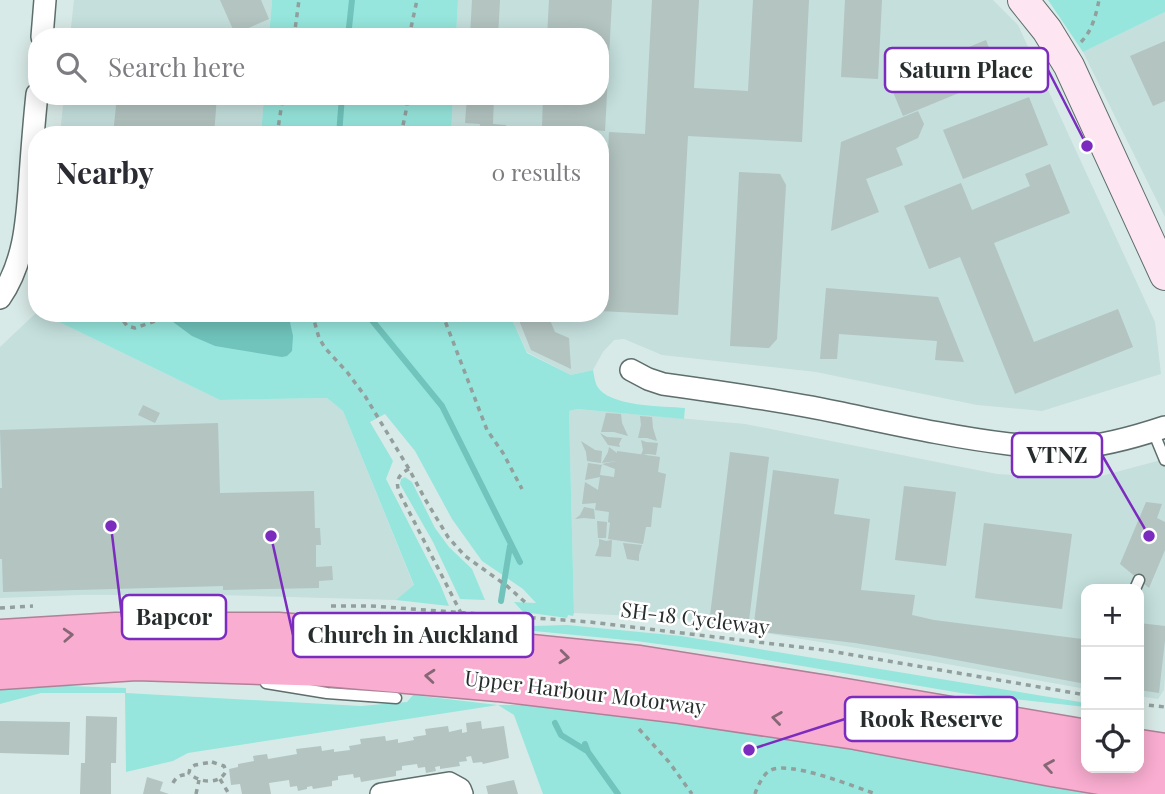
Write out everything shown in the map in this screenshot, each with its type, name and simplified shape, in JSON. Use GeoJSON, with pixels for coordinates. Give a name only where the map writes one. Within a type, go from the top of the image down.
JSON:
{"type":"FeatureCollection","features":[{"type":"Feature","properties":{"kind":"highway","name":"Upper Harbour Motorway"},"geometry":{"type":"LineString","coordinates":[[0,639],[116,632],[278,632],[454,646],[639,664],[1081,738]]}},
{"type":"Feature","properties":{"kind":"highway","name":"Upper Harbour Motorway"},"geometry":{"type":"LineString","coordinates":[[0,670],[136,661],[328,667],[498,682],[680,704],[856,730],[1165,786]]}},
{"type":"Feature","properties":{"kind":"highway"},"geometry":{"type":"LineString","coordinates":[[1029,729],[1081,730]]}},
{"type":"Feature","properties":{"kind":"highway"},"geometry":{"type":"LineString","coordinates":[[1144,730],[1165,732]]}},
{"type":"Feature","properties":{"kind":"highway"},"geometry":{"type":"LineString","coordinates":[[1144,750],[1165,753]]}},
{"type":"Feature","properties":{"kind":"main road"},"geometry":{"type":"LineString","coordinates":[[1023,0],[1061,53],[1165,275]]}},
{"type":"Feature","properties":{"kind":"street"},"geometry":{"type":"LineString","coordinates":[[43,28],[45,0]]}},
{"type":"Feature","properties":{"kind":"street"},"geometry":{"type":"LineString","coordinates":[[34,126],[36,105]]}},
{"type":"Feature","properties":{"kind":"street"},"geometry":{"type":"LineString","coordinates":[[0,298],[22,252],[28,203]]}},
{"type":"Feature","properties":{"kind":"street"},"geometry":{"type":"LineString","coordinates":[[631,370],[663,384],[784,402],[892,425],[1037,447],[1071,448],[1132,438],[1159,429]]}},
{"type":"Feature","properties":{"kind":"street"},"geometry":{"type":"LineString","coordinates":[[381,794],[418,791],[449,783],[463,794]]}},
{"type":"Feature","properties":{"kind":"lane"},"geometry":{"type":"LineString","coordinates":[[1159,429],[1165,460]]}},
{"type":"Feature","properties":{"kind":"lane"},"geometry":{"type":"LineString","coordinates":[[136,661],[218,675]]}},
{"type":"Feature","properties":{"kind":"lane"},"geometry":{"type":"LineString","coordinates":[[259,681],[327,693],[396,698]]}},
{"type":"Feature","properties":{"kind":"path"},"geometry":{"type":"LineString","coordinates":[[295,28],[299,0]]}},
{"type":"Feature","properties":{"kind":"path"},"geometry":{"type":"LineString","coordinates":[[411,28],[417,0]]}},
{"type":"Feature","properties":{"kind":"path"},"geometry":{"type":"LineString","coordinates":[[1061,53],[1085,38],[1093,24],[1099,0]]}},
{"type":"Feature","properties":{"kind":"path"},"geometry":{"type":"LineString","coordinates":[[278,126],[281,105]]}},
{"type":"Feature","properties":{"kind":"path"},"geometry":{"type":"LineString","coordinates":[[403,126],[407,105]]}},
{"type":"Feature","properties":{"kind":"path"},"geometry":{"type":"LineString","coordinates":[[124,322],[131,328],[153,322]]}},
{"type":"Feature","properties":{"kind":"path"},"geometry":{"type":"LineString","coordinates":[[315,322],[319,338],[358,387],[448,537],[466,556],[517,593],[526,603]]}},
{"type":"Feature","properties":{"kind":"path"},"geometry":{"type":"LineString","coordinates":[[445,322],[487,430],[522,489]]}},
{"type":"Feature","properties":{"kind":"path","name":"SH-18 Cycleway"},"geometry":{"type":"LineString","coordinates":[[409,469],[398,477],[399,492],[461,613],[590,622],[824,650],[1081,694]]}},
{"type":"Feature","properties":{"kind":"path"},"geometry":{"type":"LineString","coordinates":[[1144,705],[1165,707]]}},
{"type":"Feature","properties":{"kind":"path"},"geometry":{"type":"LineString","coordinates":[[638,727],[692,794]]}},
{"type":"Feature","properties":{"kind":"path"},"geometry":{"type":"LineString","coordinates":[[173,783],[180,775],[190,774],[197,780],[220,779],[226,771],[223,766],[212,762],[195,765],[190,768],[190,774]]}},
{"type":"Feature","properties":{"kind":"path"},"geometry":{"type":"LineString","coordinates":[[755,794],[769,771],[781,767],[795,768],[876,794]]}},
{"type":"Feature","properties":{"kind":"path"},"geometry":{"type":"LineString","coordinates":[[220,779],[229,794]]}},
{"type":"Feature","properties":{"kind":"path"},"geometry":{"type":"LineString","coordinates":[[196,794],[199,780]]}},
{"type":"Feature","properties":{"kind":"shaded area"},"geometry":{"type":"Polygon","coordinates":[[[74,0],[272,0],[270,28],[71,28],[74,0]]]}},
{"type":"Feature","properties":{"kind":"shaded area"},"geometry":{"type":"Polygon","coordinates":[[[272,0],[458,0],[456,28],[270,28],[272,0]]]}},
{"type":"Feature","properties":{"kind":"shaded area"},"geometry":{"type":"Polygon","coordinates":[[[458,0],[993,0],[1018,25],[1155,322],[1161,374],[1042,411],[977,405],[816,372],[662,355],[624,339],[614,340],[603,352],[593,370],[571,375],[527,352],[513,322],[609,322],[609,126],[451,126],[453,105],[609,105],[609,28],[456,28],[458,0]]]}},
{"type":"Feature","properties":{"kind":"shaded area"},"geometry":{"type":"Polygon","coordinates":[[[1048,0],[1165,0],[1165,12],[1083,52],[1048,0]]]}},
{"type":"Feature","properties":{"kind":"shaded area"},"geometry":{"type":"Polygon","coordinates":[[[1165,12],[1165,217],[1083,52],[1165,12]]]}},
{"type":"Feature","properties":{"kind":"shaded area"},"geometry":{"type":"Polygon","coordinates":[[[63,105],[263,105],[262,126],[61,126],[63,105]]]}},
{"type":"Feature","properties":{"kind":"shaded area"},"geometry":{"type":"Polygon","coordinates":[[[263,105],[453,105],[451,126],[262,126],[263,105]]]}},
{"type":"Feature","properties":{"kind":"shaded area"},"geometry":{"type":"Polygon","coordinates":[[[28,321],[59,322],[220,400],[327,398],[343,411],[414,586],[396,600],[217,595],[0,598],[0,347],[28,321]]]}},
{"type":"Feature","properties":{"kind":"shaded area"},"geometry":{"type":"Polygon","coordinates":[[[59,322],[513,322],[527,353],[571,375],[593,370],[597,386],[603,393],[624,402],[685,408],[684,419],[577,409],[569,411],[574,613],[567,618],[523,612],[514,602],[536,603],[523,589],[482,561],[452,519],[415,451],[385,414],[370,422],[393,461],[386,479],[449,606],[396,600],[414,585],[343,411],[327,398],[220,400],[59,322]]]}},
{"type":"Feature","properties":{"kind":"shaded area"},"geometry":{"type":"Polygon","coordinates":[[[173,322],[290,322],[292,351],[282,357],[215,346],[192,336],[173,322]]]}},
{"type":"Feature","properties":{"kind":"shaded area"},"geometry":{"type":"Polygon","coordinates":[[[576,409],[745,424],[997,474],[1090,479],[1165,459],[1164,690],[1158,699],[1144,697],[1144,584],[1081,584],[1081,688],[674,618],[574,613],[569,411],[576,409]]]}},
{"type":"Feature","properties":{"kind":"shaded area"},"geometry":{"type":"Polygon","coordinates":[[[405,477],[412,482],[435,528],[449,547],[472,569],[485,600],[460,599],[433,542],[400,484],[405,477]]]}},
{"type":"Feature","properties":{"kind":"shaded area"},"geometry":{"type":"Polygon","coordinates":[[[567,625],[681,636],[1081,702],[1081,706],[961,693],[725,653],[534,631],[533,626],[567,625]]]}},
{"type":"Feature","properties":{"kind":"shaded area"},"geometry":{"type":"Polygon","coordinates":[[[38,685],[126,688],[126,693],[361,706],[407,702],[413,695],[498,705],[188,753],[173,761],[126,772],[125,693],[41,693],[0,704],[0,687],[38,685]]]}},
{"type":"Feature","properties":{"kind":"shaded area"},"geometry":{"type":"Polygon","coordinates":[[[498,705],[539,705],[708,724],[1103,794],[543,794],[514,715],[498,705]]]}},
{"type":"Feature","properties":{"kind":"building"},"geometry":{"type":"Polygon","coordinates":[[[220,0],[261,0],[269,19],[249,28],[232,28],[220,0]]]}},
{"type":"Feature","properties":{"kind":"building"},"geometry":{"type":"Polygon","coordinates":[[[472,0],[500,0],[498,28],[470,28],[472,0]]]}},
{"type":"Feature","properties":{"kind":"building"},"geometry":{"type":"Polygon","coordinates":[[[549,0],[612,0],[609,56],[609,28],[547,28],[549,0]]]}},
{"type":"Feature","properties":{"kind":"building"},"geometry":{"type":"Polygon","coordinates":[[[652,0],[699,0],[694,88],[748,91],[753,0],[809,0],[802,142],[688,136],[678,315],[609,311],[609,132],[645,134],[652,0]]]}},
{"type":"Feature","properties":{"kind":"building"},"geometry":{"type":"Polygon","coordinates":[[[845,0],[882,0],[878,79],[841,77],[845,0]]]}},
{"type":"Feature","properties":{"kind":"building"},"geometry":{"type":"Polygon","coordinates":[[[986,40],[1000,76],[903,116],[888,80],[986,40]]]}},
{"type":"Feature","properties":{"kind":"building"},"geometry":{"type":"Polygon","coordinates":[[[1165,41],[1165,101],[1153,106],[1130,56],[1165,41]]]}},
{"type":"Feature","properties":{"kind":"building"},"geometry":{"type":"Polygon","coordinates":[[[1029,97],[1048,145],[963,179],[943,130],[1029,97]]]}},
{"type":"Feature","properties":{"kind":"building"},"geometry":{"type":"Polygon","coordinates":[[[116,105],[216,105],[215,126],[114,126],[116,105]]]}},
{"type":"Feature","properties":{"kind":"building"},"geometry":{"type":"Polygon","coordinates":[[[466,105],[494,105],[493,124],[506,126],[480,126],[465,123],[466,105]]]}},
{"type":"Feature","properties":{"kind":"building"},"geometry":{"type":"Polygon","coordinates":[[[543,105],[606,105],[605,126],[542,126],[543,105]]]}},
{"type":"Feature","properties":{"kind":"building"},"geometry":{"type":"Polygon","coordinates":[[[918,111],[924,124],[918,138],[896,148],[903,165],[866,179],[879,212],[831,231],[841,142],[918,111]]]}},
{"type":"Feature","properties":{"kind":"building"},"geometry":{"type":"Polygon","coordinates":[[[1050,164],[1070,213],[994,243],[1034,342],[1118,309],[1133,347],[1015,394],[960,257],[929,269],[904,206],[961,183],[972,210],[1030,186],[1025,174],[1050,164]]]}},
{"type":"Feature","properties":{"kind":"building"},"geometry":{"type":"Polygon","coordinates":[[[739,172],[780,174],[786,185],[777,339],[769,348],[730,346],[739,172]]]}},
{"type":"Feature","properties":{"kind":"building"},"geometry":{"type":"Polygon","coordinates":[[[826,288],[938,297],[964,362],[935,360],[937,341],[839,334],[837,359],[820,359],[826,288]]]}},
{"type":"Feature","properties":{"kind":"building"},"geometry":{"type":"Polygon","coordinates":[[[520,322],[551,322],[555,332],[569,338],[571,369],[531,350],[520,322]]]}},
{"type":"Feature","properties":{"kind":"building"},"geometry":{"type":"Polygon","coordinates":[[[143,405],[160,413],[155,423],[138,415],[143,405]]]}},
{"type":"Feature","properties":{"kind":"building"},"geometry":{"type":"Polygon","coordinates":[[[606,413],[621,414],[628,436],[601,432],[606,413]]]}},
{"type":"Feature","properties":{"kind":"building"},"geometry":{"type":"Polygon","coordinates":[[[640,416],[652,417],[657,441],[638,438],[640,416]]]}},
{"type":"Feature","properties":{"kind":"building"},"geometry":{"type":"Polygon","coordinates":[[[218,423],[220,493],[314,491],[315,528],[320,528],[321,545],[316,545],[316,567],[332,566],[333,580],[319,581],[319,588],[223,590],[223,586],[3,592],[0,559],[0,430],[218,423]]]}},
{"type":"Feature","properties":{"kind":"building"},"geometry":{"type":"Polygon","coordinates":[[[600,433],[607,437],[622,438],[620,447],[608,445],[600,433]]]}},
{"type":"Feature","properties":{"kind":"building"},"geometry":{"type":"Polygon","coordinates":[[[641,440],[658,443],[656,455],[641,455],[641,440]]]}},
{"type":"Feature","properties":{"kind":"building"},"geometry":{"type":"Polygon","coordinates":[[[581,441],[595,450],[602,451],[601,463],[587,461],[581,441]]]}},
{"type":"Feature","properties":{"kind":"building"},"geometry":{"type":"Polygon","coordinates":[[[609,447],[617,453],[660,457],[658,472],[666,474],[661,508],[653,507],[651,527],[646,527],[643,544],[608,539],[609,512],[595,510],[596,503],[582,504],[585,482],[598,490],[600,477],[585,480],[588,463],[602,465],[600,475],[614,477],[615,469],[602,464],[616,461],[602,463],[609,447]]]}},
{"type":"Feature","properties":{"kind":"building"},"geometry":{"type":"Polygon","coordinates":[[[730,452],[769,457],[748,629],[709,624],[730,452]]]}},
{"type":"Feature","properties":{"kind":"building"},"geometry":{"type":"Polygon","coordinates":[[[773,470],[839,479],[834,514],[870,519],[861,590],[915,595],[912,615],[934,620],[1081,639],[1081,683],[855,643],[753,631],[773,470]]]}},
{"type":"Feature","properties":{"kind":"building"},"geometry":{"type":"Polygon","coordinates":[[[904,486],[956,492],[946,566],[895,560],[904,486]]]}},
{"type":"Feature","properties":{"kind":"building"},"geometry":{"type":"Polygon","coordinates":[[[1146,502],[1162,504],[1157,518],[1165,522],[1165,550],[1149,588],[1120,564],[1146,502]]]}},
{"type":"Feature","properties":{"kind":"building"},"geometry":{"type":"Polygon","coordinates":[[[584,507],[594,509],[595,519],[575,519],[584,507]]]}},
{"type":"Feature","properties":{"kind":"building"},"geometry":{"type":"Polygon","coordinates":[[[597,521],[607,522],[606,538],[598,538],[597,521]]]}},
{"type":"Feature","properties":{"kind":"building"},"geometry":{"type":"Polygon","coordinates":[[[984,523],[1072,534],[1062,609],[975,598],[984,523]]]}},
{"type":"Feature","properties":{"kind":"building"},"geometry":{"type":"Polygon","coordinates":[[[599,539],[612,540],[611,557],[595,556],[599,539]]]}},
{"type":"Feature","properties":{"kind":"building"},"geometry":{"type":"Polygon","coordinates":[[[623,543],[642,545],[639,561],[627,559],[623,543]]]}},
{"type":"Feature","properties":{"kind":"building"},"geometry":{"type":"Polygon","coordinates":[[[1144,624],[1165,626],[1159,693],[1144,691],[1144,624]]]}},
{"type":"Feature","properties":{"kind":"building"},"geometry":{"type":"Polygon","coordinates":[[[86,716],[117,717],[116,763],[111,763],[111,794],[80,794],[81,763],[85,763],[86,716]]]}},
{"type":"Feature","properties":{"kind":"building"},"geometry":{"type":"Polygon","coordinates":[[[0,721],[70,722],[69,755],[0,753],[0,721]]]}},
{"type":"Feature","properties":{"kind":"building"},"geometry":{"type":"Polygon","coordinates":[[[481,721],[482,729],[504,726],[509,758],[483,764],[473,763],[471,756],[466,757],[467,761],[459,762],[460,766],[440,769],[440,766],[435,767],[436,771],[426,773],[425,767],[418,768],[417,764],[402,766],[402,770],[396,771],[396,776],[361,782],[360,777],[354,778],[353,774],[338,776],[338,780],[332,781],[332,786],[313,789],[312,786],[298,791],[297,786],[290,787],[289,780],[269,783],[271,794],[242,794],[240,784],[231,785],[229,769],[254,761],[253,756],[267,754],[268,759],[297,754],[296,749],[321,746],[322,751],[350,750],[349,746],[361,744],[360,739],[385,736],[386,741],[398,739],[398,743],[426,735],[425,729],[448,726],[449,732],[462,729],[462,733],[467,732],[466,723],[481,721]]]}},
{"type":"Feature","properties":{"kind":"building"},"geometry":{"type":"Polygon","coordinates":[[[147,777],[163,782],[160,791],[169,794],[143,794],[147,777]]]}},
{"type":"Feature","properties":{"kind":"building"},"geometry":{"type":"Polygon","coordinates":[[[514,780],[518,794],[488,794],[486,786],[514,780]]]}},
{"type":"Feature","properties":{"kind":"waterway"},"geometry":{"type":"LineString","coordinates":[[349,28],[352,0]]}},
{"type":"Feature","properties":{"kind":"waterway"},"geometry":{"type":"LineString","coordinates":[[340,126],[341,105]]}},
{"type":"Feature","properties":{"kind":"waterway"},"geometry":{"type":"LineString","coordinates":[[373,322],[442,406],[520,562]]}},
{"type":"Feature","properties":{"kind":"waterway"},"geometry":{"type":"LineString","coordinates":[[501,601],[510,546]]}},
{"type":"Feature","properties":{"kind":"waterway"},"geometry":{"type":"LineString","coordinates":[[555,723],[561,735],[587,751]]}},
{"type":"Feature","properties":{"kind":"waterway"},"geometry":{"type":"LineString","coordinates":[[585,744],[618,794]]}},
{"type":"Feature","properties":{"kind":"place","name":"Saturn Place"},"geometry":{"type":"Point","coordinates":[1087,146]}},
{"type":"Feature","properties":{"kind":"place","name":"Bapcor"},"geometry":{"type":"Point","coordinates":[111,526]}},
{"type":"Feature","properties":{"kind":"place","name":"Church in Auckland"},"geometry":{"type":"Point","coordinates":[271,536]}},
{"type":"Feature","properties":{"kind":"place","name":"VTNZ"},"geometry":{"type":"Point","coordinates":[1149,536]}},
{"type":"Feature","properties":{"kind":"place","name":"Rook Reserve"},"geometry":{"type":"Point","coordinates":[749,750]}}]}
